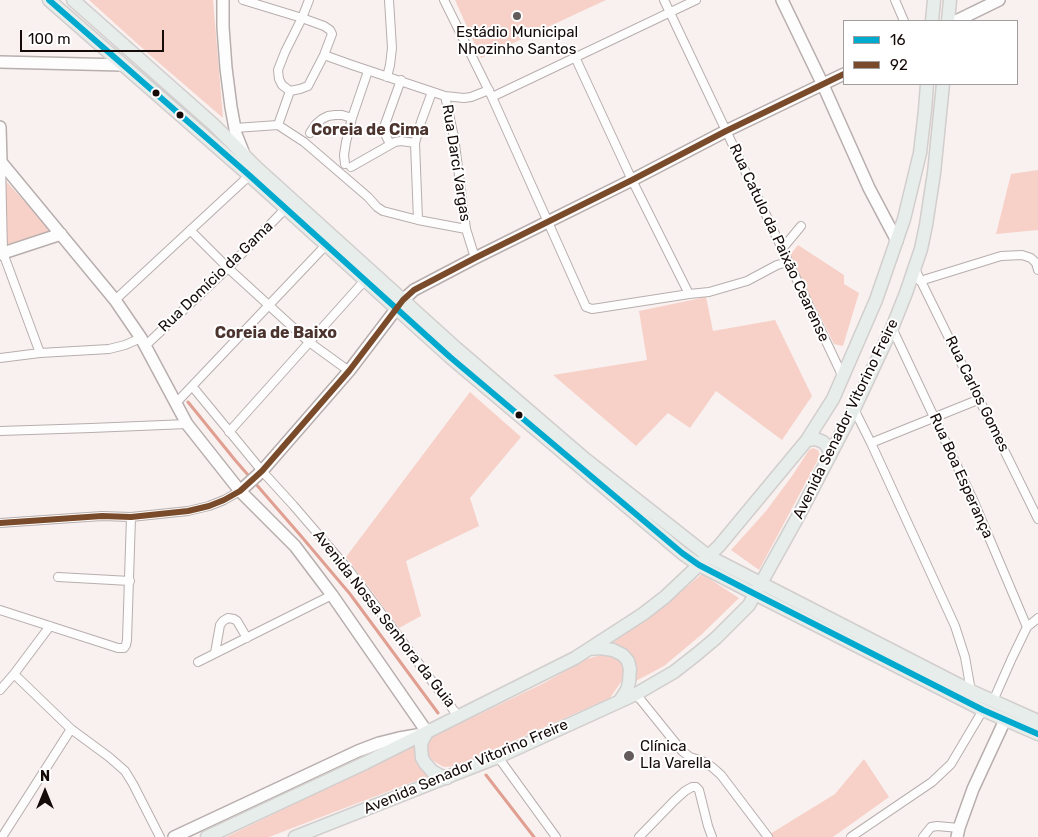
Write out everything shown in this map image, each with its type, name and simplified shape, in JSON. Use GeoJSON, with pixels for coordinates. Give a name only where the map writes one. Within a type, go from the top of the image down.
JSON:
{"type":"FeatureCollection","features":[{"type":"Feature","properties":{"kind":"main road"},"geometry":{"type":"LineString","coordinates":[[49,0],[123,65],[253,172],[400,305],[450,357],[682,553],[704,560],[988,705],[1038,721]]}},
{"type":"Feature","properties":{"kind":"main road"},"geometry":{"type":"LineString","coordinates":[[73,0],[214,125],[245,156],[253,172],[286,208],[364,280],[456,348],[704,560]]}},
{"type":"Feature","properties":{"kind":"main road"},"geometry":{"type":"LineString","coordinates":[[932,20],[934,0]]}},
{"type":"Feature","properties":{"kind":"main road"},"geometry":{"type":"LineString","coordinates":[[948,20],[950,0]]}},
{"type":"Feature","properties":{"kind":"main road"},"geometry":{"type":"LineString","coordinates":[[123,65],[131,63],[141,66],[198,117],[214,125]]}},
{"type":"Feature","properties":{"kind":"main road","name":"Avenida Senador Vitorino Freire"},"geometry":{"type":"LineString","coordinates":[[207,837],[365,763],[575,658],[643,614],[719,546],[806,440],[833,399],[843,377],[876,300],[910,198],[920,153],[927,85]]}},
{"type":"Feature","properties":{"kind":"main road","name":"Avenida Senador Vitorino Freire"},"geometry":{"type":"LineString","coordinates":[[294,837],[498,758],[636,694],[674,672],[697,654],[716,638],[749,604],[830,456],[892,328],[906,293],[918,275],[934,173],[943,85]]}},
{"type":"Feature","properties":{"kind":"main road"},"geometry":{"type":"LineString","coordinates":[[843,377],[864,386]]}},
{"type":"Feature","properties":{"kind":"main road"},"geometry":{"type":"LineString","coordinates":[[806,440],[823,442],[828,447],[830,456]]}},
{"type":"Feature","properties":{"kind":"main road"},"geometry":{"type":"LineString","coordinates":[[682,553],[686,561],[683,580]]}},
{"type":"Feature","properties":{"kind":"main road"},"geometry":{"type":"LineString","coordinates":[[758,589],[971,691],[1004,720],[1038,734]]}},
{"type":"Feature","properties":{"kind":"main road"},"geometry":{"type":"LineString","coordinates":[[587,650],[597,648],[609,649],[620,653],[626,658],[630,665],[630,678],[627,690],[619,702]]}},
{"type":"Feature","properties":{"kind":"main road"},"geometry":{"type":"LineString","coordinates":[[424,733],[421,746],[422,758],[432,770],[447,778]]}},
{"type":"Feature","properties":{"kind":"street"},"geometry":{"type":"LineString","coordinates":[[223,0],[226,68],[235,128],[245,156]]}},
{"type":"Feature","properties":{"kind":"street"},"geometry":{"type":"LineString","coordinates":[[243,0],[302,18],[330,30],[332,34],[324,55],[308,86],[290,91],[282,85],[278,70],[285,52],[302,18],[309,0]]}},
{"type":"Feature","properties":{"kind":"street"},"geometry":{"type":"LineString","coordinates":[[387,77],[392,48],[389,0]]}},
{"type":"Feature","properties":{"kind":"street"},"geometry":{"type":"LineString","coordinates":[[444,0],[490,93],[586,307],[592,309],[709,292],[747,281],[777,265],[788,262]]}},
{"type":"Feature","properties":{"kind":"street","name":"Rua Catulo da Paixão Cearense"},"geometry":{"type":"LineString","coordinates":[[664,0],[843,377]]}},
{"type":"Feature","properties":{"kind":"street"},"geometry":{"type":"LineString","coordinates":[[324,55],[445,96],[471,97],[490,93],[575,57],[696,0]]}},
{"type":"Feature","properties":{"kind":"street"},"geometry":{"type":"LineString","coordinates":[[782,0],[823,85],[869,188],[897,241]]}},
{"type":"Feature","properties":{"kind":"street"},"geometry":{"type":"LineString","coordinates":[[895,0],[904,20]]}},
{"type":"Feature","properties":{"kind":"street"},"geometry":{"type":"LineString","coordinates":[[958,20],[997,0]]}},
{"type":"Feature","properties":{"kind":"street"},"geometry":{"type":"LineString","coordinates":[[575,57],[632,180],[689,294]]}},
{"type":"Feature","properties":{"kind":"street"},"geometry":{"type":"LineString","coordinates":[[0,62],[123,65]]}},
{"type":"Feature","properties":{"kind":"street"},"geometry":{"type":"LineString","coordinates":[[368,71],[346,142],[344,155],[348,165],[374,154],[395,142],[415,143]]}},
{"type":"Feature","properties":{"kind":"street"},"geometry":{"type":"LineString","coordinates":[[0,523],[102,516],[131,517],[188,511],[224,500],[242,489],[259,473],[349,371],[400,305],[414,290],[726,131],[843,75]]}},
{"type":"Feature","properties":{"kind":"street"},"geometry":{"type":"LineString","coordinates":[[390,144],[384,127],[400,80]]}},
{"type":"Feature","properties":{"kind":"street"},"geometry":{"type":"LineString","coordinates":[[278,125],[290,91]]}},
{"type":"Feature","properties":{"kind":"street"},"geometry":{"type":"LineString","coordinates":[[418,220],[415,143],[432,92]]}},
{"type":"Feature","properties":{"kind":"street","name":"Rua Darcí Vargas"},"geometry":{"type":"LineString","coordinates":[[445,96],[454,137],[466,230],[474,258]]}},
{"type":"Feature","properties":{"kind":"street"},"geometry":{"type":"LineString","coordinates":[[310,133],[316,124],[328,116],[342,115],[352,118]]}},
{"type":"Feature","properties":{"kind":"street"},"geometry":{"type":"LineString","coordinates":[[235,128],[278,125],[304,142],[377,207],[418,220],[466,230]]}},
{"type":"Feature","properties":{"kind":"street"},"geometry":{"type":"LineString","coordinates":[[0,127],[1,254],[40,353]]}},
{"type":"Feature","properties":{"kind":"street","name":"Avenida Nossa Senhora da Guia"},"geometry":{"type":"LineString","coordinates":[[1,162],[115,300],[143,342],[188,424],[242,489],[295,546],[332,595],[424,733]]}},
{"type":"Feature","properties":{"kind":"street"},"geometry":{"type":"LineString","coordinates":[[115,300],[253,172]]}},
{"type":"Feature","properties":{"kind":"street","name":"Rua Domício da Gama"},"geometry":{"type":"LineString","coordinates":[[143,342],[228,268],[286,208]]}},
{"type":"Feature","properties":{"kind":"street"},"geometry":{"type":"LineString","coordinates":[[782,249],[801,226]]}},
{"type":"Feature","properties":{"kind":"street"},"geometry":{"type":"LineString","coordinates":[[190,230],[228,268],[310,342],[349,371]]}},
{"type":"Feature","properties":{"kind":"street"},"geometry":{"type":"LineString","coordinates":[[1,254],[60,234]]}},
{"type":"Feature","properties":{"kind":"street"},"geometry":{"type":"LineString","coordinates":[[176,404],[326,245]]}},
{"type":"Feature","properties":{"kind":"street"},"geometry":{"type":"LineString","coordinates":[[918,275],[1007,255],[1022,255],[1031,258],[1036,263],[1038,270]]}},
{"type":"Feature","properties":{"kind":"street","name":"Rua Carlos Gomes"},"geometry":{"type":"LineString","coordinates":[[918,275],[1038,519]]}},
{"type":"Feature","properties":{"kind":"street"},"geometry":{"type":"LineString","coordinates":[[229,432],[364,280]]}},
{"type":"Feature","properties":{"kind":"street","name":"Rua Boa Esperança"},"geometry":{"type":"LineString","coordinates":[[892,328],[974,502],[1027,627]]}},
{"type":"Feature","properties":{"kind":"street"},"geometry":{"type":"LineString","coordinates":[[0,358],[109,348],[143,342]]}},
{"type":"Feature","properties":{"kind":"street","name":"Avenida Nossa Senhora da Guia"},"geometry":{"type":"LineString","coordinates":[[192,386],[259,473],[293,505],[349,570],[458,716]]}},
{"type":"Feature","properties":{"kind":"street"},"geometry":{"type":"LineString","coordinates":[[871,443],[980,399]]}},
{"type":"Feature","properties":{"kind":"street"},"geometry":{"type":"LineString","coordinates":[[854,409],[955,626],[966,656],[971,691]]}},
{"type":"Feature","properties":{"kind":"street"},"geometry":{"type":"LineString","coordinates":[[0,431],[188,424]]}},
{"type":"Feature","properties":{"kind":"street"},"geometry":{"type":"LineString","coordinates":[[0,610],[118,648],[124,648],[127,640],[131,517]]}},
{"type":"Feature","properties":{"kind":"street"},"geometry":{"type":"LineString","coordinates":[[58,577],[130,581]]}},
{"type":"Feature","properties":{"kind":"street"},"geometry":{"type":"LineString","coordinates":[[198,662],[332,595]]}},
{"type":"Feature","properties":{"kind":"street"},"geometry":{"type":"LineString","coordinates":[[215,653],[220,625],[228,618],[237,621],[248,638]]}},
{"type":"Feature","properties":{"kind":"street"},"geometry":{"type":"LineString","coordinates":[[852,837],[932,782],[951,764],[988,705],[1027,627],[1038,618]]}},
{"type":"Feature","properties":{"kind":"street"},"geometry":{"type":"LineString","coordinates":[[0,690],[50,626]]}},
{"type":"Feature","properties":{"kind":"street"},"geometry":{"type":"LineString","coordinates":[[14,674],[71,730],[124,771],[133,784],[160,837]]}},
{"type":"Feature","properties":{"kind":"street"},"geometry":{"type":"LineString","coordinates":[[636,694],[682,751],[690,757],[712,767],[721,775],[768,837]]}},
{"type":"Feature","properties":{"kind":"street"},"geometry":{"type":"LineString","coordinates":[[923,837],[931,827],[938,826],[958,833],[973,789],[1004,720]]}},
{"type":"Feature","properties":{"kind":"street"},"geometry":{"type":"LineString","coordinates":[[2,837],[71,730]]}},
{"type":"Feature","properties":{"kind":"street","name":"Avenida Senador Vitorino Freire"},"geometry":{"type":"LineString","coordinates":[[174,837],[358,751],[379,743],[424,733]]}},
{"type":"Feature","properties":{"kind":"street"},"geometry":{"type":"LineString","coordinates":[[498,758],[556,837]]}},
{"type":"Feature","properties":{"kind":"street"},"geometry":{"type":"LineString","coordinates":[[642,836],[685,791],[696,787],[699,790],[712,837]]}},
{"type":"Feature","properties":{"kind":"shaded area"},"geometry":{"type":"Polygon","coordinates":[[[89,0],[213,0],[223,118],[151,56],[89,0]]]}},
{"type":"Feature","properties":{"kind":"shaded area","name":"Estádio Municipal Nhozinho Santos"},"geometry":{"type":"Polygon","coordinates":[[[455,0],[606,0],[481,58],[455,0]]]}},
{"type":"Feature","properties":{"kind":"shaded area"},"geometry":{"type":"Polygon","coordinates":[[[1038,170],[1038,230],[996,234],[1011,174],[1038,170]]]}},
{"type":"Feature","properties":{"kind":"shaded area"},"geometry":{"type":"Polygon","coordinates":[[[6,181],[52,232],[6,248],[6,181]]]}},
{"type":"Feature","properties":{"kind":"shaded area"},"geometry":{"type":"Polygon","coordinates":[[[798,245],[844,275],[844,284],[859,293],[843,346],[834,344],[790,255],[798,245]]]}},
{"type":"Feature","properties":{"kind":"shaded area"},"geometry":{"type":"Polygon","coordinates":[[[706,297],[713,331],[775,320],[812,396],[782,440],[716,391],[690,428],[668,413],[636,446],[553,375],[647,360],[639,311],[706,297]]]}},
{"type":"Feature","properties":{"kind":"shaded area"},"geometry":{"type":"Polygon","coordinates":[[[470,392],[521,437],[470,498],[479,526],[406,561],[421,616],[399,628],[346,557],[470,392]]]}},
{"type":"Feature","properties":{"kind":"shaded area"},"geometry":{"type":"Polygon","coordinates":[[[813,448],[818,450],[820,456],[759,570],[731,550],[766,511],[809,450],[813,448]]]}},
{"type":"Feature","properties":{"kind":"shaded area"},"geometry":{"type":"Polygon","coordinates":[[[702,574],[739,598],[701,635],[664,666],[634,682],[626,650],[612,643],[661,608],[702,574]]]}},
{"type":"Feature","properties":{"kind":"shaded area"},"geometry":{"type":"Polygon","coordinates":[[[604,654],[616,656],[624,665],[623,679],[610,698],[457,766],[444,767],[429,756],[427,743],[432,737],[542,684],[587,659],[604,654]]]}},
{"type":"Feature","properties":{"kind":"shaded area"},"geometry":{"type":"Polygon","coordinates":[[[416,745],[431,775],[269,837],[226,837],[416,745]]]}},
{"type":"Feature","properties":{"kind":"shaded area"},"geometry":{"type":"Polygon","coordinates":[[[864,759],[889,797],[833,837],[772,837],[770,834],[835,794],[864,759]]]}},
{"type":"Feature","properties":{"kind":"waterway"},"geometry":{"type":"LineString","coordinates":[[188,402],[350,594],[438,713]]}},
{"type":"Feature","properties":{"kind":"waterway"},"geometry":{"type":"LineString","coordinates":[[486,775],[534,837]]}},
{"type":"Feature","properties":{"kind":"transit line","name":"16"},"geometry":{"type":"LineString","coordinates":[[49,0],[249,175],[450,357],[682,553],[699,565],[983,710],[1038,734]]}},
{"type":"Feature","properties":{"kind":"transit line","name":"92"},"geometry":{"type":"LineString","coordinates":[[0,523],[102,516],[131,517],[188,511],[224,500],[240,491],[262,471],[349,371],[403,300],[414,290],[726,131],[843,74]]}},
{"type":"Feature","properties":{"kind":"place","name":"Estádio Municipal Nhozinho Santos"},"geometry":{"type":"Point","coordinates":[517,16]}},
{"type":"Feature","properties":{"kind":"place","name":"Clínica LIa Varella"},"geometry":{"type":"Point","coordinates":[629,756]}},
{"type":"Feature","properties":{"kind":"district","name":"Coreia de Cima"},"geometry":{"type":"Point","coordinates":[370,130]}},
{"type":"Feature","properties":{"kind":"district","name":"Coreia de Baixo"},"geometry":{"type":"Point","coordinates":[276,333]}}]}
